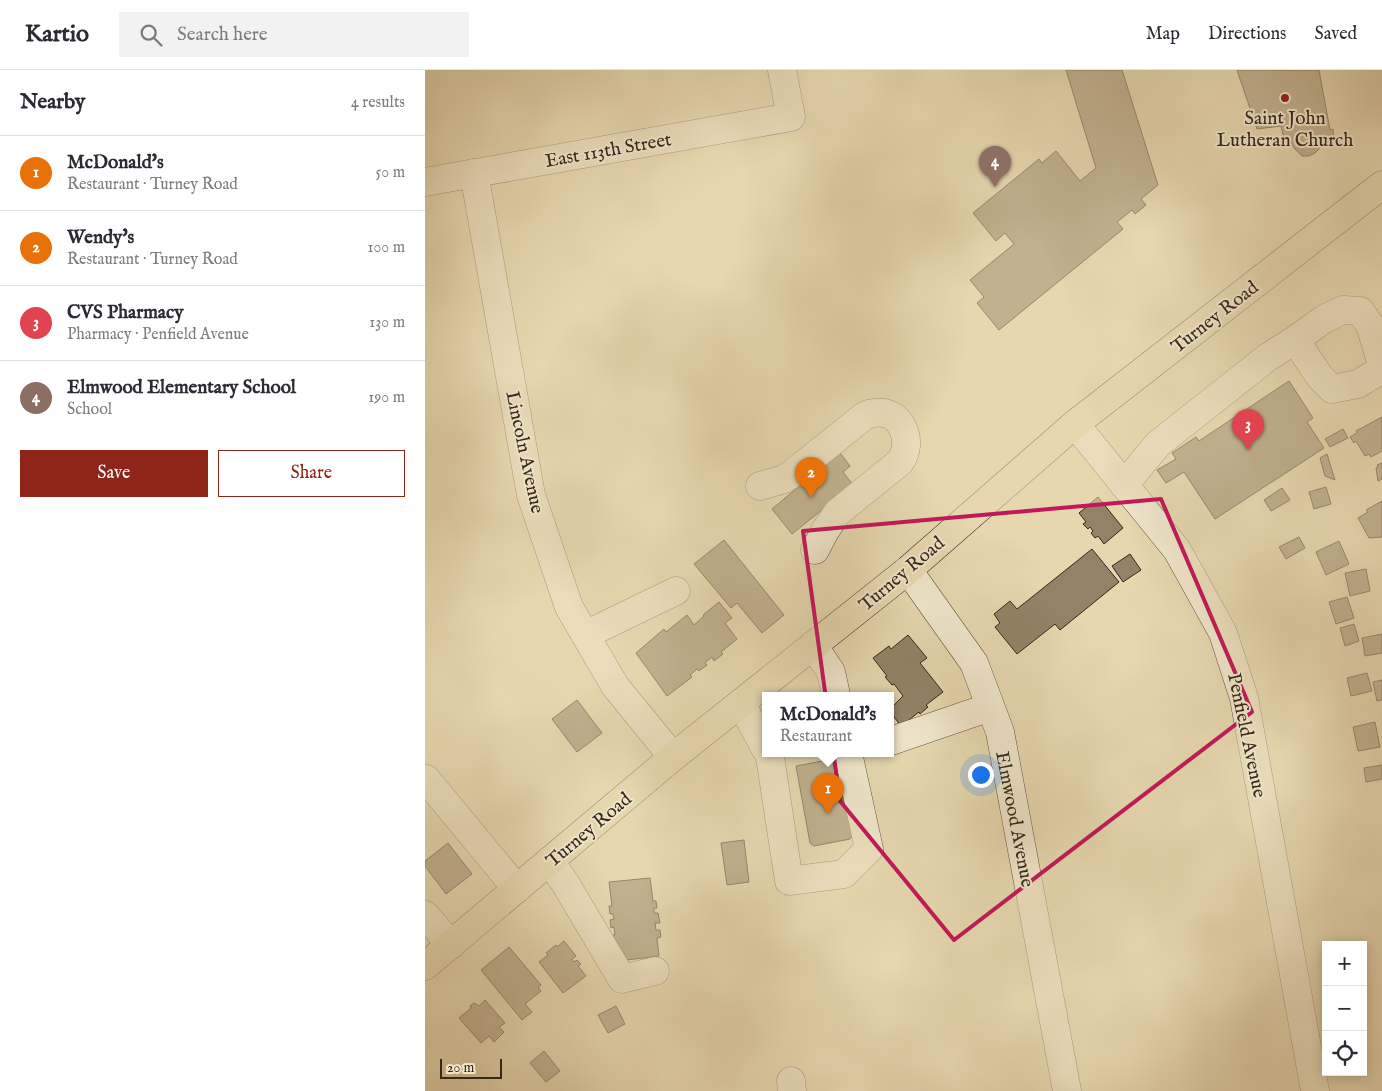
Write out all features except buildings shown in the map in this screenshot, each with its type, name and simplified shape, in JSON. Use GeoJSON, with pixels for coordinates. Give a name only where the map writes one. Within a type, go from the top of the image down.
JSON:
{"type":"FeatureCollection","features":[{"type":"Feature","properties":{"kind":"main road","name":"Turney Road"},"geometry":{"type":"LineString","coordinates":[[425,966],[673,757],[907,570],[1075,424],[1382,186]]}},
{"type":"Feature","properties":{"kind":"street","name":"East 113th Street"},"geometry":{"type":"LineString","coordinates":[[425,182],[791,117],[782,70]]}},
{"type":"Feature","properties":{"kind":"street","name":"Lincoln Avenue"},"geometry":{"type":"LineString","coordinates":[[474,173],[531,495],[569,607],[615,686],[673,757]]}},
{"type":"Feature","properties":{"kind":"street"},"geometry":{"type":"LineString","coordinates":[[1124,484],[1158,444],[1268,357],[1324,319],[1343,310],[1360,311],[1370,325],[1382,364]]}},
{"type":"Feature","properties":{"kind":"street"},"geometry":{"type":"LineString","coordinates":[[1295,340],[1320,377],[1332,389],[1358,384],[1382,369]]}},
{"type":"Feature","properties":{"kind":"street"},"geometry":{"type":"LineString","coordinates":[[759,486],[784,479],[793,474],[863,417],[875,412],[887,415],[900,422],[905,431],[904,457],[837,513],[815,550]]}},
{"type":"Feature","properties":{"kind":"street","name":"Penfield Avenue"},"geometry":{"type":"LineString","coordinates":[[1075,424],[1177,550],[1223,633],[1241,689],[1315,1091]]}},
{"type":"Feature","properties":{"kind":"street","name":"Elmwood Avenue"},"geometry":{"type":"LineString","coordinates":[[907,570],[974,663],[1000,732],[1067,1091]]}},
{"type":"Feature","properties":{"kind":"street"},"geometry":{"type":"LineString","coordinates":[[585,635],[676,591]]}},
{"type":"Feature","properties":{"kind":"street"},"geometry":{"type":"LineString","coordinates":[[813,646],[831,672],[835,692]]}},
{"type":"Feature","properties":{"kind":"street"},"geometry":{"type":"LineString","coordinates":[[741,703],[762,742]]}},
{"type":"Feature","properties":{"kind":"street"},"geometry":{"type":"LineString","coordinates":[[894,740],[991,707]]}},
{"type":"Feature","properties":{"kind":"street"},"geometry":{"type":"LineString","coordinates":[[770,757],[789,881],[844,874],[869,849],[849,757]]}},
{"type":"Feature","properties":{"kind":"street"},"geometry":{"type":"LineString","coordinates":[[426,779],[517,889]]}},
{"type":"Feature","properties":{"kind":"street"},"geometry":{"type":"LineString","coordinates":[[550,861],[623,979],[655,971]]}},
{"type":"Feature","properties":{"kind":"street"},"geometry":{"type":"LineString","coordinates":[[425,915],[451,945]]}},
{"type":"Feature","properties":{"kind":"highlighted area"},"geometry":{"type":"Polygon","coordinates":[[[1161,499],[1252,712],[954,940],[840,801],[803,531],[1161,499]]]}},
{"type":"Feature","properties":{"kind":"place","name":"Saint John Lutheran Church"},"geometry":{"type":"Point","coordinates":[1285,98]}},
{"type":"Feature","properties":{"kind":"place","name":"Elmwood Elementary School"},"geometry":{"type":"Point","coordinates":[995,187]}},
{"type":"Feature","properties":{"kind":"place","name":"CVS Pharmacy"},"geometry":{"type":"Point","coordinates":[1248,450]}},
{"type":"Feature","properties":{"kind":"place","name":"Wendy's"},"geometry":{"type":"Point","coordinates":[811,498]}},
{"type":"Feature","properties":{"kind":"place","name":"McDonald's"},"geometry":{"type":"Point","coordinates":[828,814]}}]}
